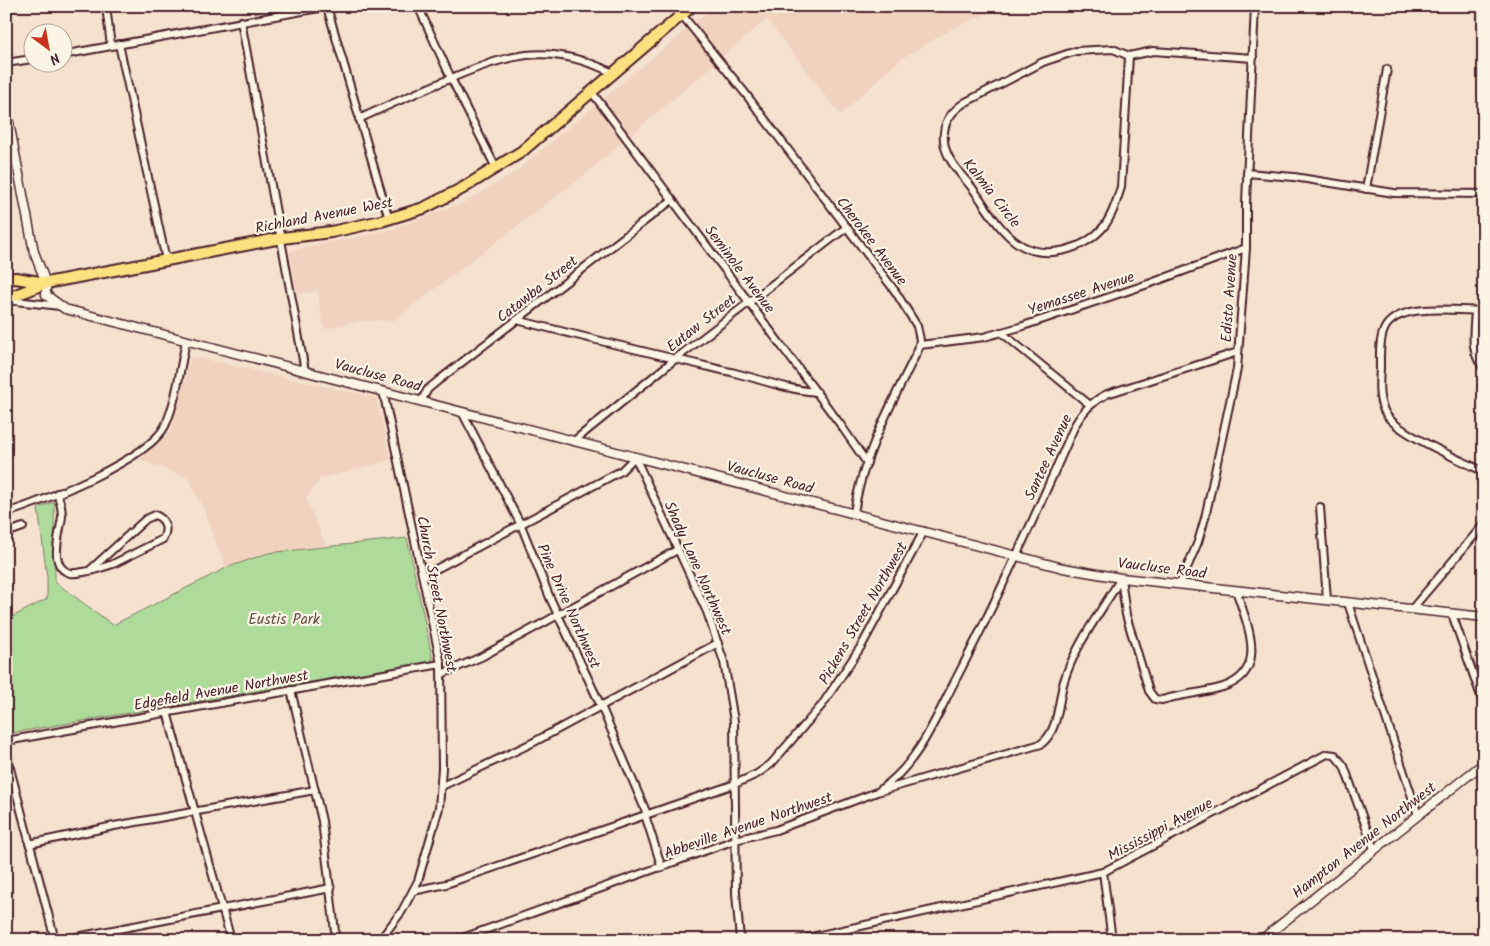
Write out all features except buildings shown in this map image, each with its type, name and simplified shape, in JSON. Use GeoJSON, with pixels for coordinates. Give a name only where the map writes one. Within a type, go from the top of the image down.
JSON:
{"type":"FeatureCollection","features":[{"type":"Feature","properties":{"kind":"main road","name":"Richland Avenue West"},"geometry":{"type":"LineString","coordinates":[[6,299],[46,283],[282,238],[330,232],[389,219],[424,208],[447,197],[521,152],[612,72],[692,6]]}},
{"type":"Feature","properties":{"kind":"main road","name":"Richland Avenue West"},"geometry":{"type":"LineString","coordinates":[[6,279],[16,278],[46,283]]}},
{"type":"Feature","properties":{"kind":"street"},"geometry":{"type":"LineString","coordinates":[[106,6],[111,46]]}},
{"type":"Feature","properties":{"kind":"street"},"geometry":{"type":"LineString","coordinates":[[283,14],[290,6]]}},
{"type":"Feature","properties":{"kind":"street"},"geometry":{"type":"LineString","coordinates":[[72,53],[328,6],[358,119],[389,219]]}},
{"type":"Feature","properties":{"kind":"street"},"geometry":{"type":"LineString","coordinates":[[418,6],[451,78],[496,168]]}},
{"type":"Feature","properties":{"kind":"street","name":"Edisto Avenue"},"geometry":{"type":"LineString","coordinates":[[1180,584],[1198,542],[1210,497],[1237,369],[1246,248],[1247,173],[1255,6]]}},
{"type":"Feature","properties":{"kind":"street","name":"Cherokee Avenue"},"geometry":{"type":"LineString","coordinates":[[682,15],[746,92],[912,317],[920,333],[920,345]]}},
{"type":"Feature","properties":{"kind":"street"},"geometry":{"type":"LineString","coordinates":[[241,21],[305,370]]}},
{"type":"Feature","properties":{"kind":"street"},"geometry":{"type":"LineString","coordinates":[[119,44],[166,260]]}},
{"type":"Feature","properties":{"kind":"street","name":"Kalmia Circle"},"geometry":{"type":"LineString","coordinates":[[1129,56],[1121,187],[1113,211],[1098,232],[1067,250],[1042,252],[1022,246],[1011,238],[995,219],[950,159],[944,139],[947,120],[954,110],[1043,62],[1086,50],[1113,49],[1129,56],[1153,51],[1253,58]]}},
{"type":"Feature","properties":{"kind":"street"},"geometry":{"type":"LineString","coordinates":[[358,119],[496,60],[535,54],[552,54],[591,62],[612,72]]}},
{"type":"Feature","properties":{"kind":"street"},"geometry":{"type":"LineString","coordinates":[[6,63],[22,61]]}},
{"type":"Feature","properties":{"kind":"street"},"geometry":{"type":"LineString","coordinates":[[1366,190],[1387,69]]}},
{"type":"Feature","properties":{"kind":"street","name":"Seminole Avenue"},"geometry":{"type":"LineString","coordinates":[[591,90],[817,392],[867,463]]}},
{"type":"Feature","properties":{"kind":"street"},"geometry":{"type":"LineString","coordinates":[[6,107],[34,252],[46,283],[46,295],[60,306]]}},
{"type":"Feature","properties":{"kind":"street"},"geometry":{"type":"LineString","coordinates":[[1247,173],[1294,178],[1366,190],[1401,193],[1484,194]]}},
{"type":"Feature","properties":{"kind":"street","name":"Catawba Street"},"geometry":{"type":"LineString","coordinates":[[421,401],[428,389],[672,200]]}},
{"type":"Feature","properties":{"kind":"street","name":"Eutaw Street"},"geometry":{"type":"LineString","coordinates":[[574,441],[674,360],[847,227]]}},
{"type":"Feature","properties":{"kind":"street","name":"Yemassee Avenue"},"geometry":{"type":"LineString","coordinates":[[920,345],[984,337],[1001,332],[1124,293],[1246,248]]}},
{"type":"Feature","properties":{"kind":"street"},"geometry":{"type":"LineString","coordinates":[[6,299],[60,306]]}},
{"type":"Feature","properties":{"kind":"street","name":"Vaucluse Road"},"geometry":{"type":"LineString","coordinates":[[60,306],[1063,568],[1121,578],[1484,617]]}},
{"type":"Feature","properties":{"kind":"street"},"geometry":{"type":"LineString","coordinates":[[1475,311],[1475,356],[1484,368]]}},
{"type":"Feature","properties":{"kind":"street"},"geometry":{"type":"LineString","coordinates":[[1484,311],[1409,312],[1393,319],[1386,326],[1382,336],[1379,387],[1383,408],[1393,422],[1484,472]]}},
{"type":"Feature","properties":{"kind":"street"},"geometry":{"type":"LineString","coordinates":[[518,320],[674,360],[736,373],[796,391],[817,392]]}},
{"type":"Feature","properties":{"kind":"street"},"geometry":{"type":"LineString","coordinates":[[1001,332],[1090,404]]}},
{"type":"Feature","properties":{"kind":"street"},"geometry":{"type":"LineString","coordinates":[[6,513],[58,494],[110,468],[138,451],[161,432],[174,395],[186,340]]}},
{"type":"Feature","properties":{"kind":"street"},"geometry":{"type":"LineString","coordinates":[[854,513],[867,463],[920,345]]}},
{"type":"Feature","properties":{"kind":"street","name":"Santee Avenue"},"geometry":{"type":"LineString","coordinates":[[877,792],[897,777],[914,756],[942,706],[1017,556],[1075,425],[1090,404],[1107,394],[1238,352]]}},
{"type":"Feature","properties":{"kind":"street","name":"Church Street Northwest"},"geometry":{"type":"LineString","coordinates":[[380,940],[413,891],[439,808],[442,786],[441,664],[383,391]]}},
{"type":"Feature","properties":{"kind":"street","name":"Pine Drive Northwest"},"geometry":{"type":"LineString","coordinates":[[462,412],[521,525],[559,615],[601,706],[646,814],[662,868]]}},
{"type":"Feature","properties":{"kind":"street"},"geometry":{"type":"LineString","coordinates":[[423,576],[621,471],[635,457]]}},
{"type":"Feature","properties":{"kind":"street","name":"Shady Lane Northwest"},"geometry":{"type":"LineString","coordinates":[[635,457],[707,612],[718,643],[731,698],[740,940]]}},
{"type":"Feature","properties":{"kind":"street"},"geometry":{"type":"LineString","coordinates":[[58,494],[62,513],[57,552],[60,565],[68,572],[89,571],[113,564],[162,539],[166,534],[164,521],[155,515],[146,519],[89,571]]}},
{"type":"Feature","properties":{"kind":"street"},"geometry":{"type":"LineString","coordinates":[[1320,507],[1327,600]]}},
{"type":"Feature","properties":{"kind":"street"},"geometry":{"type":"LineString","coordinates":[[1411,610],[1484,524]]}},
{"type":"Feature","properties":{"kind":"street"},"geometry":{"type":"LineString","coordinates":[[6,533],[23,527]]}},
{"type":"Feature","properties":{"kind":"street","name":"Pickens Street Northwest"},"geometry":{"type":"LineString","coordinates":[[413,891],[446,884],[735,784],[757,774],[771,764],[822,706],[862,645],[924,531]]}},
{"type":"Feature","properties":{"kind":"street"},"geometry":{"type":"LineString","coordinates":[[442,674],[481,658],[677,550]]}},
{"type":"Feature","properties":{"kind":"street"},"geometry":{"type":"LineString","coordinates":[[1121,578],[1126,615],[1149,691],[1155,699],[1162,700],[1223,687],[1239,679],[1247,671],[1251,648],[1249,629],[1236,590]]}},
{"type":"Feature","properties":{"kind":"street","name":"Abbeville Avenue Northwest"},"geometry":{"type":"LineString","coordinates":[[458,940],[662,868],[735,840],[780,829],[877,792],[1029,748],[1048,738],[1054,728],[1057,706],[1074,653],[1121,578]]}},
{"type":"Feature","properties":{"kind":"street"},"geometry":{"type":"LineString","coordinates":[[1348,602],[1418,815]]}},
{"type":"Feature","properties":{"kind":"street"},"geometry":{"type":"LineString","coordinates":[[1452,614],[1484,704]]}},
{"type":"Feature","properties":{"kind":"street"},"geometry":{"type":"LineString","coordinates":[[442,786],[469,775],[718,643]]}},
{"type":"Feature","properties":{"kind":"street","name":"Edgefield Avenue Northwest"},"geometry":{"type":"LineString","coordinates":[[6,741],[441,664]]}},
{"type":"Feature","properties":{"kind":"street"},"geometry":{"type":"LineString","coordinates":[[291,690],[315,790],[331,888],[336,940]]}},
{"type":"Feature","properties":{"kind":"street"},"geometry":{"type":"LineString","coordinates":[[167,712],[231,940]]}},
{"type":"Feature","properties":{"kind":"street"},"geometry":{"type":"LineString","coordinates":[[6,753],[55,940]]}},
{"type":"Feature","properties":{"kind":"street","name":"Mississippi Avenue"},"geometry":{"type":"LineString","coordinates":[[798,940],[1103,872],[1327,754],[1335,756],[1344,766],[1374,849]]}},
{"type":"Feature","properties":{"kind":"street","name":"Hampton Avenue Northwest"},"geometry":{"type":"LineString","coordinates":[[1261,940],[1484,763]]}},
{"type":"Feature","properties":{"kind":"street"},"geometry":{"type":"LineString","coordinates":[[29,844],[194,811],[315,790]]}},
{"type":"Feature","properties":{"kind":"street"},"geometry":{"type":"LineString","coordinates":[[1103,872],[1112,940]]}},
{"type":"Feature","properties":{"kind":"street"},"geometry":{"type":"LineString","coordinates":[[62,940],[331,888]]}},
{"type":"Feature","properties":{"kind":"shaded area"},"geometry":{"type":"Polygon","coordinates":[[[715,6],[1003,6],[954,28],[902,58],[840,115],[767,19],[583,176],[394,320],[360,321],[324,329],[317,291],[297,295],[290,251],[390,230],[465,202],[514,173],[715,6]]]}},
{"type":"Feature","properties":{"kind":"shaded area"},"geometry":{"type":"Polygon","coordinates":[[[191,356],[376,398],[391,460],[320,479],[306,498],[326,546],[268,553],[226,568],[206,514],[188,478],[139,459],[170,433],[191,356]]]}},
{"type":"Feature","properties":{"kind":"green space","name":"Eustis Park"},"geometry":{"type":"Polygon","coordinates":[[[54,502],[55,582],[113,625],[226,568],[268,553],[407,538],[433,661],[6,734],[6,620],[47,599],[47,577],[38,508],[54,502]]]}}]}
